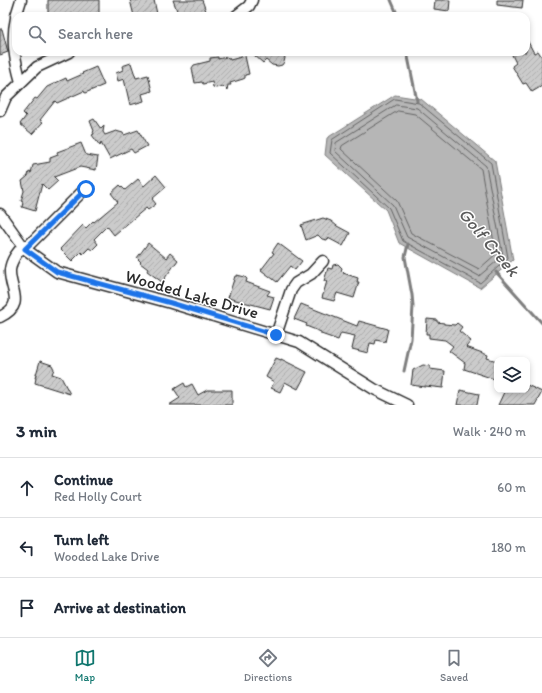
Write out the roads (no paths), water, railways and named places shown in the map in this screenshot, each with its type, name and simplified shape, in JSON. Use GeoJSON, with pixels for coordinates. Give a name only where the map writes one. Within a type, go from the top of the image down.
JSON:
{"type":"FeatureCollection","features":[{"type":"Feature","properties":{"kind":"street"},"geometry":{"type":"LineString","coordinates":[[17,12],[21,0]]}},
{"type":"Feature","properties":{"kind":"street"},"geometry":{"type":"LineString","coordinates":[[241,12],[249,6],[252,0]]}},
{"type":"Feature","properties":{"kind":"street"},"geometry":{"type":"LineString","coordinates":[[14,56],[21,82]]}},
{"type":"Feature","properties":{"kind":"street"},"geometry":{"type":"LineString","coordinates":[[0,112],[6,97],[37,67],[60,56]]}},
{"type":"Feature","properties":{"kind":"street"},"geometry":{"type":"LineString","coordinates":[[0,317],[8,313],[14,304],[15,293],[10,270],[14,258],[86,189]]}},
{"type":"Feature","properties":{"kind":"street","name":"Wooded Lake Drive"},"geometry":{"type":"LineString","coordinates":[[0,214],[24,247],[57,272],[171,303],[299,342],[374,389],[407,405]]}},
{"type":"Feature","properties":{"kind":"street"},"geometry":{"type":"LineString","coordinates":[[276,335],[291,290],[296,283],[311,274],[323,261]]}},
{"type":"Feature","properties":{"kind":"water"},"geometry":{"type":"Polygon","coordinates":[[[395,95],[421,99],[495,161],[513,260],[480,288],[399,243],[386,210],[325,155],[327,138],[395,95]]]}},
{"type":"Feature","properties":{"kind":"waterway","name":"Golf Creek"},"geometry":{"type":"LineString","coordinates":[[391,0],[396,12]]}},
{"type":"Feature","properties":{"kind":"waterway","name":"Golf Creek"},"geometry":{"type":"LineString","coordinates":[[408,56],[417,101]]}},
{"type":"Feature","properties":{"kind":"waterway"},"geometry":{"type":"LineString","coordinates":[[404,371],[411,339],[413,306],[405,257],[408,244]]}},
{"type":"Feature","properties":{"kind":"waterway","name":"Golf Creek"},"geometry":{"type":"LineString","coordinates":[[496,272],[542,323]]}}]}
